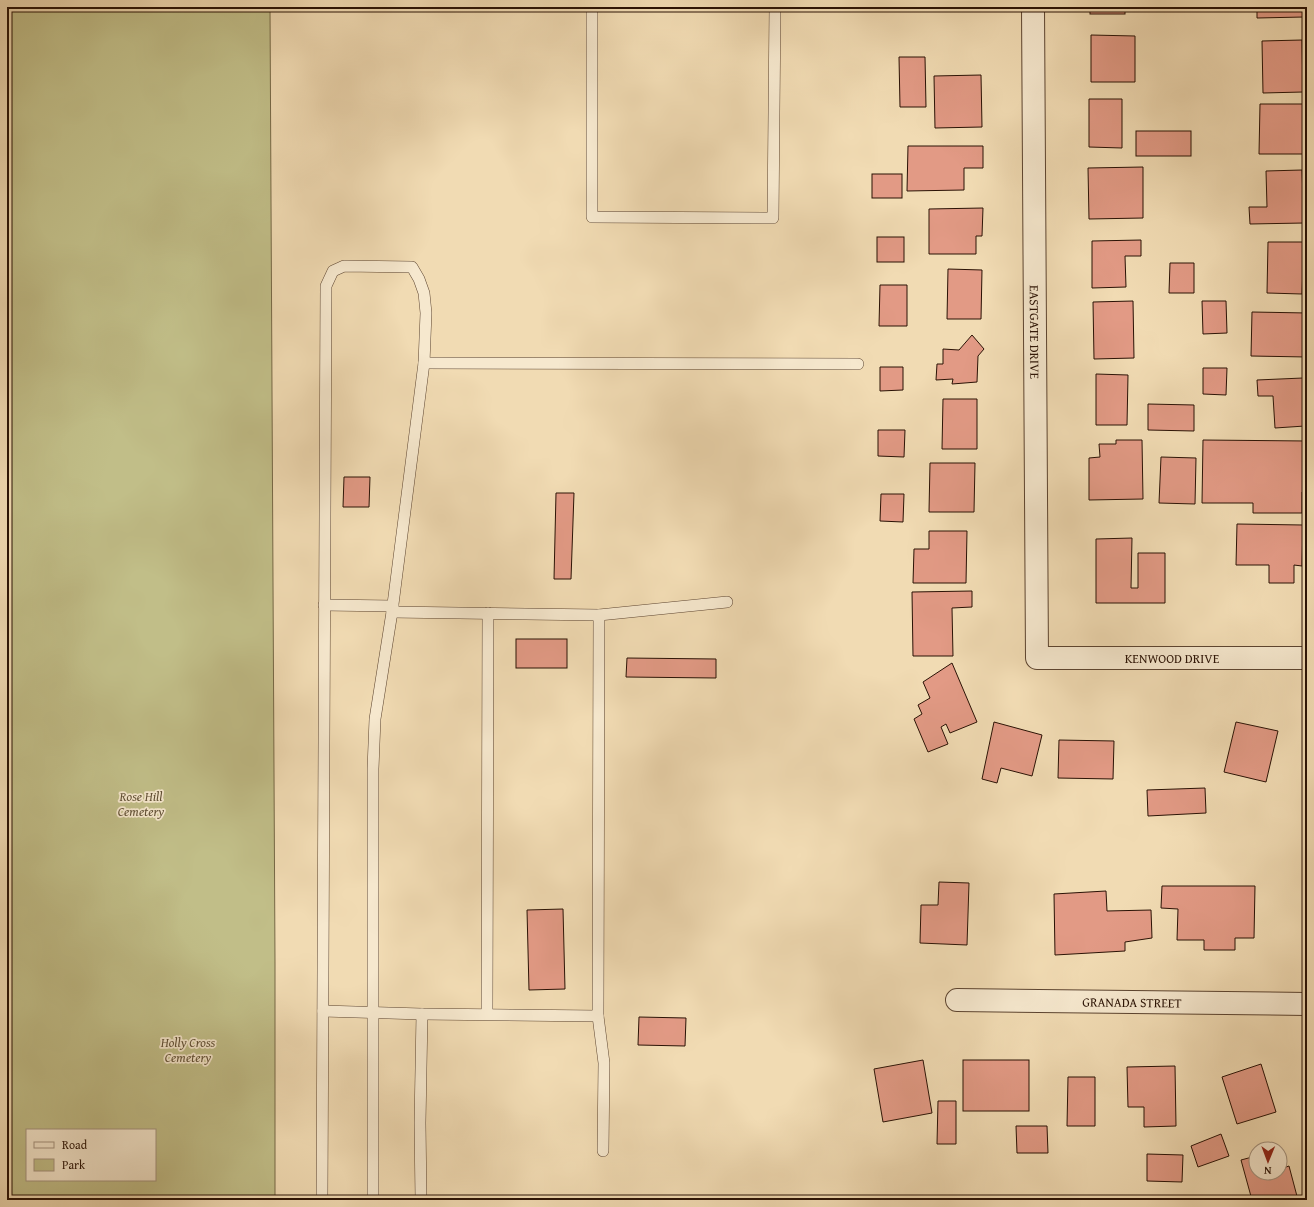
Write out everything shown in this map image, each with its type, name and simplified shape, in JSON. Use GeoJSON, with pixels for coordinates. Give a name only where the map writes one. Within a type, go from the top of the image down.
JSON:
{"type":"FeatureCollection","features":[{"type":"Feature","properties":{"kind":"street","name":"EASTGATE DRIVE"},"geometry":{"type":"LineString","coordinates":[[1032,7],[1036,658]]}},
{"type":"Feature","properties":{"kind":"street","name":"KENWOOD DRIVE"},"geometry":{"type":"LineString","coordinates":[[1036,658],[1307,658]]}},
{"type":"Feature","properties":{"kind":"street","name":"GRANADA STREET"},"geometry":{"type":"LineString","coordinates":[[957,1000],[1307,1004]]}},
{"type":"Feature","properties":{"kind":"lane"},"geometry":{"type":"LineString","coordinates":[[592,7],[592,217],[765,218],[773,218],[775,7]]}},
{"type":"Feature","properties":{"kind":"lane"},"geometry":{"type":"LineString","coordinates":[[322,1200],[326,286],[333,271],[344,266],[412,268],[419,279],[424,293],[426,313],[424,363],[393,609],[375,719],[373,1200]]}},
{"type":"Feature","properties":{"kind":"lane"},"geometry":{"type":"LineString","coordinates":[[424,363],[858,364]]}},
{"type":"Feature","properties":{"kind":"lane"},"geometry":{"type":"LineString","coordinates":[[324,605],[488,613],[599,615],[727,602]]}},
{"type":"Feature","properties":{"kind":"lane"},"geometry":{"type":"LineString","coordinates":[[487,1014],[488,613]]}},
{"type":"Feature","properties":{"kind":"lane"},"geometry":{"type":"LineString","coordinates":[[599,615],[598,1016],[604,1064],[603,1151]]}},
{"type":"Feature","properties":{"kind":"lane"},"geometry":{"type":"LineString","coordinates":[[323,1011],[598,1016]]}},
{"type":"Feature","properties":{"kind":"lane"},"geometry":{"type":"LineString","coordinates":[[421,1200],[420,1123],[422,1014]]}},
{"type":"Feature","properties":{"kind":"green space","name":"Rose Hill Cemetery"},"geometry":{"type":"Polygon","coordinates":[[[7,7],[270,7],[275,1200],[7,1200],[7,7]]]}},
{"type":"Feature","properties":{"kind":"building"},"geometry":{"type":"Polygon","coordinates":[[[1090,7],[1125,7],[1125,14],[1090,14],[1090,7]]]}},
{"type":"Feature","properties":{"kind":"building"},"geometry":{"type":"Polygon","coordinates":[[[1257,7],[1304,7],[1304,17],[1257,18],[1257,7]]]}},
{"type":"Feature","properties":{"kind":"building"},"geometry":{"type":"Polygon","coordinates":[[[1091,35],[1135,36],[1135,82],[1091,82],[1091,35]]]}},
{"type":"Feature","properties":{"kind":"building"},"geometry":{"type":"Polygon","coordinates":[[[1302,40],[1303,92],[1263,93],[1262,41],[1302,40]]]}},
{"type":"Feature","properties":{"kind":"building"},"geometry":{"type":"Polygon","coordinates":[[[899,57],[925,57],[926,107],[900,107],[899,57]]]}},
{"type":"Feature","properties":{"kind":"building"},"geometry":{"type":"Polygon","coordinates":[[[981,75],[982,127],[935,128],[934,76],[981,75]]]}},
{"type":"Feature","properties":{"kind":"building"},"geometry":{"type":"Polygon","coordinates":[[[1089,99],[1122,99],[1122,148],[1089,147],[1089,99]]]}},
{"type":"Feature","properties":{"kind":"building"},"geometry":{"type":"Polygon","coordinates":[[[1260,104],[1303,104],[1303,154],[1259,154],[1260,104]]]}},
{"type":"Feature","properties":{"kind":"building"},"geometry":{"type":"Polygon","coordinates":[[[1136,131],[1191,131],[1191,156],[1136,156],[1136,131]]]}},
{"type":"Feature","properties":{"kind":"building"},"geometry":{"type":"Polygon","coordinates":[[[908,146],[983,146],[983,168],[964,168],[964,190],[907,191],[908,146]]]}},
{"type":"Feature","properties":{"kind":"building"},"geometry":{"type":"Polygon","coordinates":[[[1143,167],[1143,218],[1089,219],[1088,168],[1143,167]]]}},
{"type":"Feature","properties":{"kind":"building"},"geometry":{"type":"Polygon","coordinates":[[[1302,170],[1304,223],[1250,224],[1249,207],[1267,207],[1266,171],[1302,170]]]}},
{"type":"Feature","properties":{"kind":"building"},"geometry":{"type":"Polygon","coordinates":[[[872,174],[902,174],[902,198],[872,198],[872,174]]]}},
{"type":"Feature","properties":{"kind":"building"},"geometry":{"type":"Polygon","coordinates":[[[983,208],[982,236],[976,236],[976,254],[929,254],[929,209],[983,208]]]}},
{"type":"Feature","properties":{"kind":"building"},"geometry":{"type":"Polygon","coordinates":[[[877,237],[904,237],[904,262],[877,262],[877,237]]]}},
{"type":"Feature","properties":{"kind":"building"},"geometry":{"type":"Polygon","coordinates":[[[1141,240],[1141,256],[1125,256],[1126,287],[1092,288],[1092,241],[1141,240]]]}},
{"type":"Feature","properties":{"kind":"building"},"geometry":{"type":"Polygon","coordinates":[[[1268,242],[1304,242],[1302,294],[1267,293],[1268,242]]]}},
{"type":"Feature","properties":{"kind":"building"},"geometry":{"type":"Polygon","coordinates":[[[1170,263],[1194,263],[1194,293],[1169,293],[1170,263]]]}},
{"type":"Feature","properties":{"kind":"building"},"geometry":{"type":"Polygon","coordinates":[[[948,269],[982,270],[981,319],[947,319],[948,269]]]}},
{"type":"Feature","properties":{"kind":"building"},"geometry":{"type":"Polygon","coordinates":[[[880,285],[907,285],[907,326],[879,326],[880,285]]]}},
{"type":"Feature","properties":{"kind":"building"},"geometry":{"type":"Polygon","coordinates":[[[1133,301],[1134,358],[1094,359],[1093,302],[1133,301]]]}},
{"type":"Feature","properties":{"kind":"building"},"geometry":{"type":"Polygon","coordinates":[[[1202,301],[1226,301],[1227,333],[1203,334],[1202,301]]]}},
{"type":"Feature","properties":{"kind":"building"},"geometry":{"type":"Polygon","coordinates":[[[1252,312],[1307,313],[1307,357],[1251,356],[1252,312]]]}},
{"type":"Feature","properties":{"kind":"building"},"geometry":{"type":"Polygon","coordinates":[[[972,335],[984,349],[978,356],[977,382],[952,384],[953,379],[936,380],[937,364],[943,364],[943,349],[959,350],[972,335]]]}},
{"type":"Feature","properties":{"kind":"building"},"geometry":{"type":"Polygon","coordinates":[[[880,367],[903,367],[903,390],[880,391],[880,367]]]}},
{"type":"Feature","properties":{"kind":"building"},"geometry":{"type":"Polygon","coordinates":[[[1203,368],[1227,368],[1226,395],[1203,394],[1203,368]]]}},
{"type":"Feature","properties":{"kind":"building"},"geometry":{"type":"Polygon","coordinates":[[[1096,374],[1128,375],[1127,425],[1096,425],[1096,374]]]}},
{"type":"Feature","properties":{"kind":"building"},"geometry":{"type":"Polygon","coordinates":[[[1303,378],[1305,426],[1275,428],[1273,396],[1258,396],[1257,380],[1303,378]]]}},
{"type":"Feature","properties":{"kind":"building"},"geometry":{"type":"Polygon","coordinates":[[[943,399],[977,399],[977,449],[942,449],[943,399]]]}},
{"type":"Feature","properties":{"kind":"building"},"geometry":{"type":"Polygon","coordinates":[[[1148,404],[1194,405],[1194,431],[1148,430],[1148,404]]]}},
{"type":"Feature","properties":{"kind":"building"},"geometry":{"type":"Polygon","coordinates":[[[878,430],[905,430],[904,457],[878,456],[878,430]]]}},
{"type":"Feature","properties":{"kind":"building"},"geometry":{"type":"Polygon","coordinates":[[[1116,440],[1142,440],[1143,499],[1089,500],[1089,458],[1100,457],[1099,444],[1116,444],[1116,440]]]}},
{"type":"Feature","properties":{"kind":"building"},"geometry":{"type":"Polygon","coordinates":[[[1203,440],[1307,441],[1307,492],[1302,492],[1302,513],[1253,513],[1253,503],[1202,503],[1203,440]]]}},
{"type":"Feature","properties":{"kind":"building"},"geometry":{"type":"Polygon","coordinates":[[[1161,457],[1196,458],[1195,504],[1159,503],[1161,457]]]}},
{"type":"Feature","properties":{"kind":"building"},"geometry":{"type":"Polygon","coordinates":[[[930,463],[975,463],[974,512],[929,512],[930,463]]]}},
{"type":"Feature","properties":{"kind":"building"},"geometry":{"type":"Polygon","coordinates":[[[344,477],[370,477],[369,507],[343,507],[344,477]]]}},
{"type":"Feature","properties":{"kind":"building"},"geometry":{"type":"Polygon","coordinates":[[[556,493],[574,493],[571,579],[554,579],[556,493]]]}},
{"type":"Feature","properties":{"kind":"building"},"geometry":{"type":"Polygon","coordinates":[[[881,494],[904,494],[903,522],[880,521],[881,494]]]}},
{"type":"Feature","properties":{"kind":"building"},"geometry":{"type":"Polygon","coordinates":[[[1237,524],[1303,525],[1302,566],[1294,565],[1294,583],[1269,583],[1269,565],[1236,565],[1237,524]]]}},
{"type":"Feature","properties":{"kind":"building"},"geometry":{"type":"Polygon","coordinates":[[[929,531],[967,531],[966,583],[913,583],[914,549],[929,549],[929,531]]]}},
{"type":"Feature","properties":{"kind":"building"},"geometry":{"type":"Polygon","coordinates":[[[1132,538],[1131,588],[1138,588],[1138,553],[1165,553],[1165,603],[1096,603],[1096,539],[1132,538]]]}},
{"type":"Feature","properties":{"kind":"building"},"geometry":{"type":"Polygon","coordinates":[[[972,591],[972,607],[952,608],[953,656],[913,656],[912,592],[972,591]]]}},
{"type":"Feature","properties":{"kind":"building"},"geometry":{"type":"Polygon","coordinates":[[[516,639],[567,639],[567,668],[516,668],[516,639]]]}},
{"type":"Feature","properties":{"kind":"building"},"geometry":{"type":"Polygon","coordinates":[[[627,658],[716,659],[716,678],[626,677],[627,658]]]}},
{"type":"Feature","properties":{"kind":"building"},"geometry":{"type":"Polygon","coordinates":[[[952,663],[977,722],[950,733],[946,724],[941,727],[948,744],[928,752],[914,719],[922,714],[918,705],[930,698],[923,682],[952,663]]]}},
{"type":"Feature","properties":{"kind":"building"},"geometry":{"type":"Polygon","coordinates":[[[994,722],[1042,735],[1032,776],[1001,768],[997,783],[982,779],[994,722]]]}},
{"type":"Feature","properties":{"kind":"building"},"geometry":{"type":"Polygon","coordinates":[[[1236,722],[1278,731],[1266,782],[1224,772],[1236,722]]]}},
{"type":"Feature","properties":{"kind":"building"},"geometry":{"type":"Polygon","coordinates":[[[1059,740],[1114,741],[1113,779],[1058,778],[1059,740]]]}},
{"type":"Feature","properties":{"kind":"building"},"geometry":{"type":"Polygon","coordinates":[[[1205,788],[1206,813],[1148,816],[1147,790],[1205,788]]]}},
{"type":"Feature","properties":{"kind":"building"},"geometry":{"type":"Polygon","coordinates":[[[939,882],[969,883],[967,945],[920,943],[921,905],[938,905],[939,882]]]}},
{"type":"Feature","properties":{"kind":"building"},"geometry":{"type":"Polygon","coordinates":[[[1162,886],[1255,886],[1254,938],[1235,938],[1235,950],[1204,950],[1204,940],[1177,940],[1178,909],[1161,908],[1162,886]]]}},
{"type":"Feature","properties":{"kind":"building"},"geometry":{"type":"Polygon","coordinates":[[[1106,891],[1107,911],[1151,910],[1152,938],[1125,942],[1125,951],[1055,955],[1054,894],[1106,891]]]}},
{"type":"Feature","properties":{"kind":"building"},"geometry":{"type":"Polygon","coordinates":[[[563,909],[565,989],[529,990],[527,910],[563,909]]]}},
{"type":"Feature","properties":{"kind":"building"},"geometry":{"type":"Polygon","coordinates":[[[639,1017],[686,1018],[685,1046],[638,1045],[639,1017]]]}},
{"type":"Feature","properties":{"kind":"building"},"geometry":{"type":"Polygon","coordinates":[[[923,1060],[932,1113],[883,1122],[874,1069],[923,1060]]]}},
{"type":"Feature","properties":{"kind":"building"},"geometry":{"type":"Polygon","coordinates":[[[963,1060],[1029,1060],[1029,1111],[963,1111],[963,1060]]]}},
{"type":"Feature","properties":{"kind":"building"},"geometry":{"type":"Polygon","coordinates":[[[1261,1064],[1276,1112],[1237,1124],[1222,1077],[1261,1064]]]}},
{"type":"Feature","properties":{"kind":"building"},"geometry":{"type":"Polygon","coordinates":[[[1175,1066],[1176,1126],[1144,1127],[1144,1107],[1128,1107],[1127,1067],[1175,1066]]]}},
{"type":"Feature","properties":{"kind":"building"},"geometry":{"type":"Polygon","coordinates":[[[1068,1077],[1095,1077],[1095,1126],[1067,1126],[1068,1077]]]}},
{"type":"Feature","properties":{"kind":"building"},"geometry":{"type":"Polygon","coordinates":[[[938,1101],[956,1101],[956,1144],[937,1144],[938,1101]]]}},
{"type":"Feature","properties":{"kind":"building"},"geometry":{"type":"Polygon","coordinates":[[[1016,1126],[1047,1126],[1048,1153],[1017,1153],[1016,1126]]]}},
{"type":"Feature","properties":{"kind":"building"},"geometry":{"type":"Polygon","coordinates":[[[1221,1134],[1229,1156],[1198,1167],[1191,1146],[1221,1134]]]}},
{"type":"Feature","properties":{"kind":"building"},"geometry":{"type":"Polygon","coordinates":[[[1147,1154],[1183,1155],[1182,1182],[1147,1181],[1147,1154]]]}},
{"type":"Feature","properties":{"kind":"building"},"geometry":{"type":"Polygon","coordinates":[[[1248,1158],[1248,1181],[1288,1181],[1289,1166],[1298,1200],[1252,1200],[1241,1160],[1248,1158]]]}},
{"type":"Feature","properties":{"kind":"park label","name":"Holly Cross Cemetery"},"geometry":{"type":"Point","coordinates":[188,1050]}}]}
